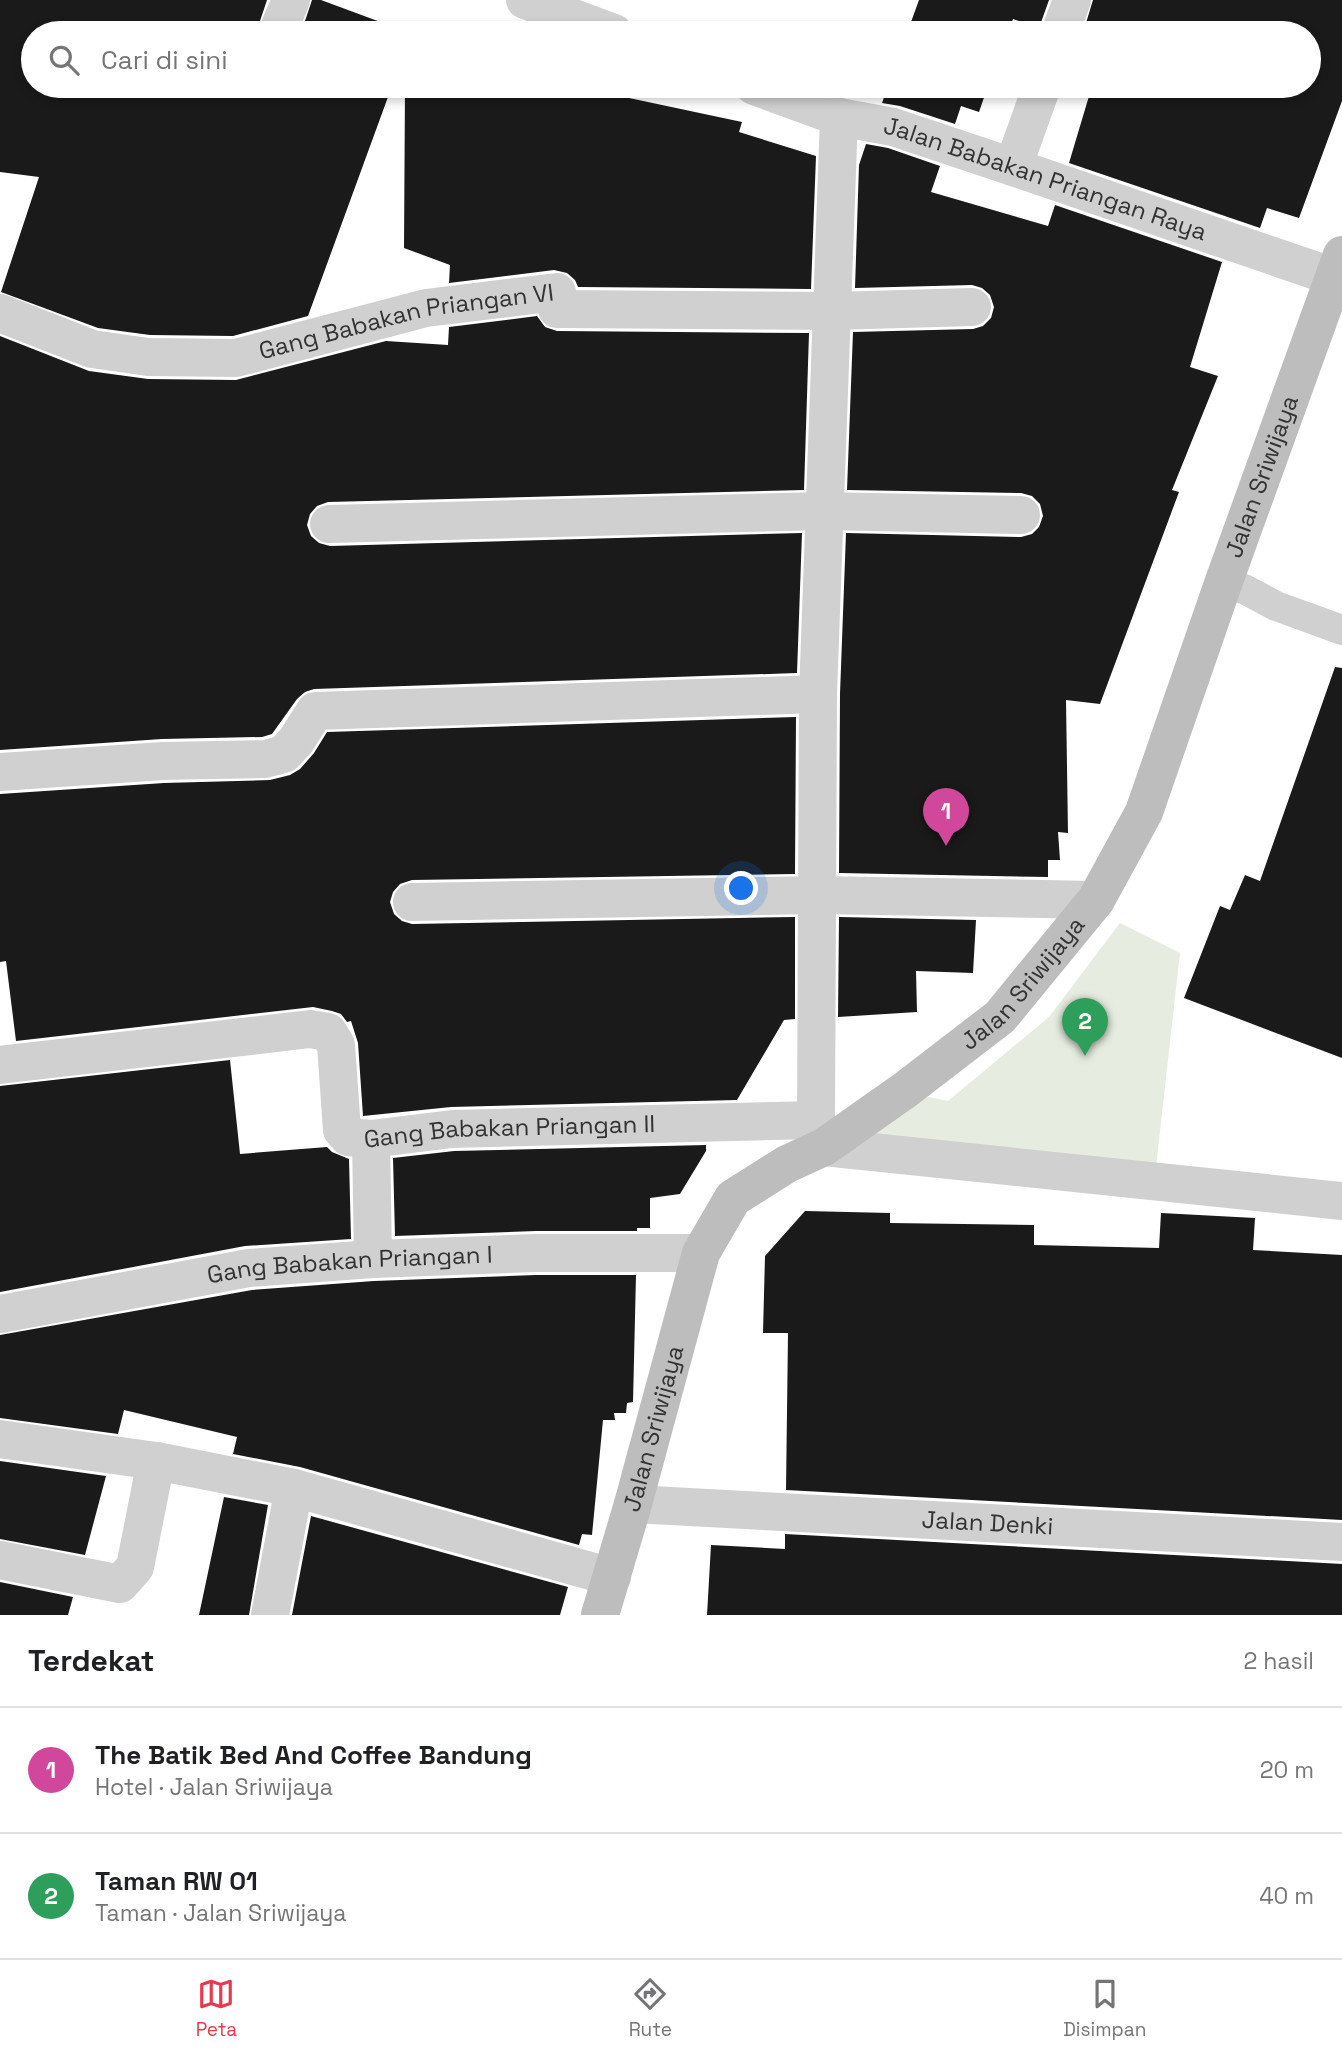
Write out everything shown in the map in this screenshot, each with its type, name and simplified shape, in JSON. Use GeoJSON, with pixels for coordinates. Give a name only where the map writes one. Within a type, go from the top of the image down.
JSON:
{"type":"FeatureCollection","features":[{"type":"Feature","properties":{"kind":"main road","name":"Jalan Sriwijaya"},"geometry":{"type":"LineString","coordinates":[[600,1615],[701,1253],[733,1198],[788,1164],[820,1134],[905,1090],[1000,1017],[1096,900],[1144,812],[1338,266]]}},
{"type":"Feature","properties":{"kind":"street"},"geometry":{"type":"LineString","coordinates":[[282,21],[292,0]]}},
{"type":"Feature","properties":{"kind":"street"},"geometry":{"type":"LineString","coordinates":[[525,0],[582,21]]}},
{"type":"Feature","properties":{"kind":"street"},"geometry":{"type":"LineString","coordinates":[[1064,21],[1072,0]]}},
{"type":"Feature","properties":{"kind":"street","name":"Jalan Babakan Priangan Raya"},"geometry":{"type":"LineString","coordinates":[[787,98],[839,117],[893,127],[1013,167],[1338,266]]}},
{"type":"Feature","properties":{"kind":"street"},"geometry":{"type":"LineString","coordinates":[[1013,167],[1038,98]]}},
{"type":"Feature","properties":{"kind":"street"},"geometry":{"type":"LineString","coordinates":[[820,1134],[818,694],[839,117]]}},
{"type":"Feature","properties":{"kind":"street","name":"Gang Babakan Priangan VI"},"geometry":{"type":"LineString","coordinates":[[0,313],[92,349],[148,357],[236,358],[426,308],[557,292],[557,309],[834,312],[972,307]]}},
{"type":"Feature","properties":{"kind":"street"},"geometry":{"type":"LineString","coordinates":[[329,524],[823,511],[1021,515]]}},
{"type":"Feature","properties":{"kind":"street"},"geometry":{"type":"LineString","coordinates":[[0,772],[163,761],[265,759],[284,754],[296,741],[315,711],[818,694]]}},
{"type":"Feature","properties":{"kind":"street"},"geometry":{"type":"LineString","coordinates":[[412,902],[818,895],[1096,900]]}},
{"type":"Feature","properties":{"kind":"street","name":"Gang Babakan Priangan II"},"geometry":{"type":"LineString","coordinates":[[0,1065],[310,1029],[328,1032],[336,1045],[342,1130],[348,1137],[371,1139],[452,1129],[820,1134],[1342,1201]]}},
{"type":"Feature","properties":{"kind":"street"},"geometry":{"type":"LineString","coordinates":[[371,1139],[373,1259]]}},
{"type":"Feature","properties":{"kind":"street","name":"Gang Babakan Priangan I"},"geometry":{"type":"LineString","coordinates":[[0,1314],[249,1268],[373,1259],[536,1253],[701,1253]]}},
{"type":"Feature","properties":{"kind":"street"},"geometry":{"type":"LineString","coordinates":[[0,1439],[156,1461],[294,1488],[612,1577]]}},
{"type":"Feature","properties":{"kind":"street"},"geometry":{"type":"LineString","coordinates":[[0,1560],[120,1584],[135,1567],[156,1461]]}},
{"type":"Feature","properties":{"kind":"street"},"geometry":{"type":"LineString","coordinates":[[270,1615],[294,1488]]}},
{"type":"Feature","properties":{"kind":"street","name":"Jalan Denki"},"geometry":{"type":"LineString","coordinates":[[633,1504],[1342,1542]]}},
{"type":"Feature","properties":{"kind":"lane"},"geometry":{"type":"LineString","coordinates":[[1224,581],[1276,606],[1342,630]]}},
{"type":"Feature","properties":{"kind":"shaded area"},"geometry":{"type":"Polygon","coordinates":[[[1120,923],[1180,953],[1156,1167],[861,1144],[915,1094],[948,1101],[1049,1017],[1120,923]]]}},
{"type":"Feature","properties":{"kind":"building"},"geometry":{"type":"Polygon","coordinates":[[[0,0],[267,0],[260,21],[21,21],[21,98],[388,98],[308,316],[233,336],[150,335],[98,328],[1,292],[39,177],[0,172],[0,0]]]}},
{"type":"Feature","properties":{"kind":"building"},"geometry":{"type":"Polygon","coordinates":[[[312,0],[321,0],[378,21],[305,21],[312,0]]]}},
{"type":"Feature","properties":{"kind":"building"},"geometry":{"type":"Polygon","coordinates":[[[919,0],[1049,0],[1042,21],[911,21],[919,0]]]}},
{"type":"Feature","properties":{"kind":"building"},"geometry":{"type":"Polygon","coordinates":[[[1093,0],[1342,0],[1342,101],[1299,218],[1267,208],[1260,228],[1069,163],[1088,98],[1321,98],[1321,21],[1087,21],[1093,0]]]}},
{"type":"Feature","properties":{"kind":"building"},"geometry":{"type":"Polygon","coordinates":[[[405,98],[629,98],[742,122],[739,132],[816,156],[811,289],[578,287],[567,273],[554,270],[449,283],[450,265],[404,248],[405,98]]]}},
{"type":"Feature","properties":{"kind":"building"},"geometry":{"type":"Polygon","coordinates":[[[884,98],[984,98],[979,112],[961,106],[955,124],[882,103],[884,98]]]}},
{"type":"Feature","properties":{"kind":"building"},"geometry":{"type":"Polygon","coordinates":[[[866,144],[888,148],[940,166],[931,192],[1048,226],[1055,205],[1222,262],[1190,367],[1218,376],[1172,490],[1179,492],[1100,704],[1066,700],[1068,833],[1058,832],[1060,860],[1048,860],[1048,877],[839,873],[840,694],[846,533],[1021,537],[1032,534],[1039,527],[1043,516],[1040,504],[1032,496],[1021,493],[847,490],[853,332],[973,329],[983,326],[991,318],[994,307],[990,295],[982,288],[972,285],[855,288],[859,165],[866,144]]]}},
{"type":"Feature","properties":{"kind":"building"},"geometry":{"type":"Polygon","coordinates":[[[537,316],[545,327],[557,331],[809,333],[804,490],[328,502],[317,506],[310,514],[307,525],[311,536],[319,543],[330,546],[802,533],[797,673],[314,689],[297,699],[272,734],[262,737],[162,739],[0,750],[0,336],[89,371],[148,379],[236,380],[386,341],[448,345],[449,327],[537,316]]]}},
{"type":"Feature","properties":{"kind":"building"},"geometry":{"type":"Polygon","coordinates":[[[1335,667],[1342,668],[1342,1058],[1184,998],[1220,906],[1230,910],[1245,875],[1260,881],[1335,667]]]}},
{"type":"Feature","properties":{"kind":"building"},"geometry":{"type":"Polygon","coordinates":[[[796,717],[795,874],[412,880],[400,884],[393,892],[390,902],[394,914],[402,921],[412,924],[795,917],[795,1019],[784,1020],[737,1100],[451,1107],[363,1116],[358,1043],[351,1021],[347,1022],[341,1014],[313,1007],[16,1041],[6,961],[0,962],[0,794],[164,783],[270,780],[290,775],[300,769],[327,732],[796,717]]]}},
{"type":"Feature","properties":{"kind":"building"},"geometry":{"type":"Polygon","coordinates":[[[839,917],[976,920],[973,973],[916,971],[917,1012],[838,1017],[839,917]]]}},
{"type":"Feature","properties":{"kind":"building"},"geometry":{"type":"Polygon","coordinates":[[[230,1060],[240,1154],[327,1147],[349,1159],[351,1239],[245,1246],[0,1292],[0,1086],[230,1060]]]}},
{"type":"Feature","properties":{"kind":"building"},"geometry":{"type":"Polygon","coordinates":[[[706,1145],[706,1151],[680,1194],[650,1198],[650,1228],[637,1228],[637,1231],[395,1236],[393,1158],[454,1151],[706,1145]]]}},
{"type":"Feature","properties":{"kind":"building"},"geometry":{"type":"Polygon","coordinates":[[[805,1211],[890,1213],[890,1223],[1034,1225],[1034,1245],[1159,1248],[1161,1213],[1255,1218],[1253,1250],[1342,1255],[1342,1520],[786,1490],[788,1333],[763,1333],[765,1256],[805,1211]]]}},
{"type":"Feature","properties":{"kind":"building"},"geometry":{"type":"Polygon","coordinates":[[[536,1275],[636,1275],[633,1402],[627,1403],[626,1413],[614,1413],[615,1420],[603,1420],[592,1535],[582,1534],[579,1545],[300,1467],[233,1454],[237,1437],[124,1410],[118,1434],[0,1418],[0,1335],[252,1290],[374,1281],[536,1275]]]}},
{"type":"Feature","properties":{"kind":"building"},"geometry":{"type":"Polygon","coordinates":[[[0,1461],[106,1476],[85,1555],[0,1539],[0,1461]]]}},
{"type":"Feature","properties":{"kind":"building"},"geometry":{"type":"Polygon","coordinates":[[[224,1497],[268,1505],[249,1615],[199,1615],[224,1497]]]}},
{"type":"Feature","properties":{"kind":"building"},"geometry":{"type":"Polygon","coordinates":[[[311,1516],[568,1587],[560,1615],[292,1615],[311,1516]]]}},
{"type":"Feature","properties":{"kind":"building"},"geometry":{"type":"Polygon","coordinates":[[[785,1534],[1342,1564],[1342,1615],[707,1615],[711,1545],[785,1549],[785,1534]]]}},
{"type":"Feature","properties":{"kind":"building"},"geometry":{"type":"Polygon","coordinates":[[[0,1582],[73,1597],[68,1615],[0,1615],[0,1582]]]}},
{"type":"Feature","properties":{"kind":"place","name":"The Batik Bed And Coffee Bandung"},"geometry":{"type":"Point","coordinates":[946,846]}},
{"type":"Feature","properties":{"kind":"place","name":"Taman RW 01"},"geometry":{"type":"Point","coordinates":[1085,1056]}}]}
